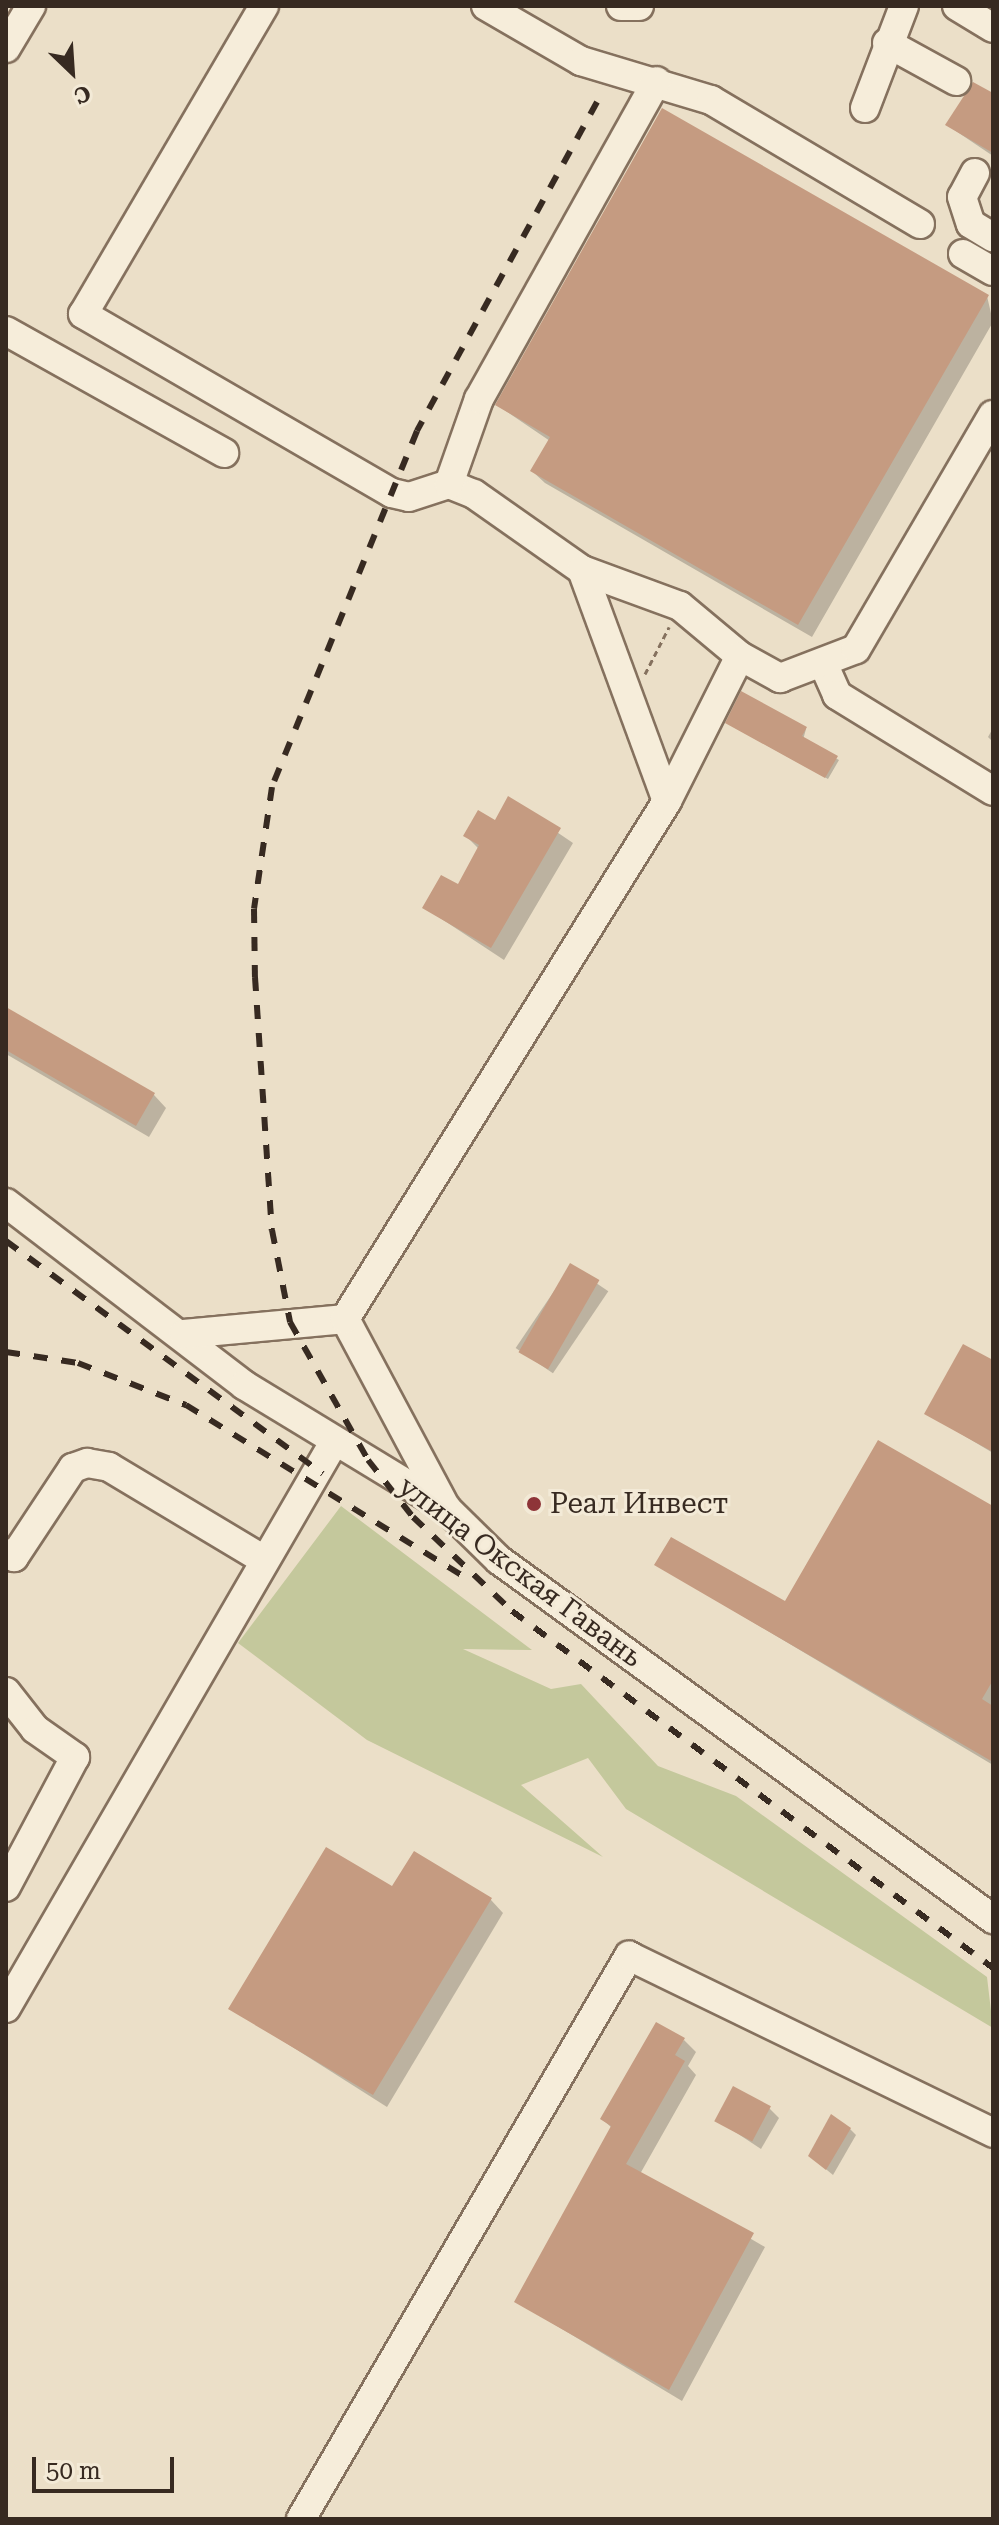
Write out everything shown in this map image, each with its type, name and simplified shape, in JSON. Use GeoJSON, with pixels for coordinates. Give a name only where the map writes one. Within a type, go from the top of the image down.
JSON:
{"type":"FeatureCollection","features":[{"type":"Feature","properties":{"kind":"street"},"geometry":{"type":"LineString","coordinates":[[6,48],[31,6]]}},
{"type":"Feature","properties":{"kind":"street"},"geometry":{"type":"LineString","coordinates":[[264,6],[83,314],[392,493],[409,497],[449,484]]}},
{"type":"Feature","properties":{"kind":"street"},"geometry":{"type":"LineString","coordinates":[[486,6],[581,61],[657,81],[711,100],[920,224]]}},
{"type":"Feature","properties":{"kind":"street"},"geometry":{"type":"LineString","coordinates":[[621,6],[639,6]]}},
{"type":"Feature","properties":{"kind":"street"},"geometry":{"type":"LineString","coordinates":[[865,108],[887,43],[904,6]]}},
{"type":"Feature","properties":{"kind":"street"},"geometry":{"type":"LineString","coordinates":[[957,6],[993,28]]}},
{"type":"Feature","properties":{"kind":"street"},"geometry":{"type":"LineString","coordinates":[[887,43],[956,81]]}},
{"type":"Feature","properties":{"kind":"street"},"geometry":{"type":"LineString","coordinates":[[449,484],[479,399],[657,81]]}},
{"type":"Feature","properties":{"kind":"street"},"geometry":{"type":"LineString","coordinates":[[975,173],[962,197],[971,224],[993,237]]}},
{"type":"Feature","properties":{"kind":"street"},"geometry":{"type":"LineString","coordinates":[[963,254],[993,271]]}},
{"type":"Feature","properties":{"kind":"street"},"geometry":{"type":"LineString","coordinates":[[6,331],[224,453]]}},
{"type":"Feature","properties":{"kind":"street"},"geometry":{"type":"LineString","coordinates":[[449,484],[582,570],[680,606],[740,656],[780,678],[856,649],[993,415]]}},
{"type":"Feature","properties":{"kind":"street"},"geometry":{"type":"LineString","coordinates":[[582,570],[667,801]]}},
{"type":"Feature","properties":{"kind":"street"},"geometry":{"type":"LineString","coordinates":[[345,1319],[667,801],[740,656]]}},
{"type":"Feature","properties":{"kind":"street"},"geometry":{"type":"LineString","coordinates":[[823,663],[837,695],[993,791]]}},
{"type":"Feature","properties":{"kind":"street","name":"улица Окская Гавань"},"geometry":{"type":"LineString","coordinates":[[6,1203],[333,1444],[446,1508],[499,1560],[993,1919]]}},
{"type":"Feature","properties":{"kind":"street"},"geometry":{"type":"LineString","coordinates":[[184,1334],[345,1319]]}},
{"type":"Feature","properties":{"kind":"street"},"geometry":{"type":"LineString","coordinates":[[345,1319],[446,1508]]}},
{"type":"Feature","properties":{"kind":"street"},"geometry":{"type":"LineString","coordinates":[[6,2008],[261,1558],[333,1444]]}},
{"type":"Feature","properties":{"kind":"street"},"geometry":{"type":"LineString","coordinates":[[6,1553],[14,1557],[73,1468],[87,1463],[109,1467],[261,1558]]}},
{"type":"Feature","properties":{"kind":"street"},"geometry":{"type":"LineString","coordinates":[[6,1692],[35,1729],[75,1757],[6,1887]]}},
{"type":"Feature","properties":{"kind":"street"},"geometry":{"type":"LineString","coordinates":[[301,2519],[629,1956],[993,2133]]}},
{"type":"Feature","properties":{"kind":"path"},"geometry":{"type":"LineString","coordinates":[[631,701],[680,606]]}},
{"type":"Feature","properties":{"kind":"green space"},"geometry":{"type":"Polygon","coordinates":[[[341,1506],[532,1650],[463,1649],[551,1689],[581,1684],[658,1766],[736,1796],[987,1977],[993,2028],[626,1809],[588,1758],[521,1785],[603,1857],[367,1740],[238,1643],[341,1506]]]}},
{"type":"Feature","properties":{"kind":"building"},"geometry":{"type":"Polygon","coordinates":[[[973,82],[993,93],[993,153],[945,125],[973,82]]]}},
{"type":"Feature","properties":{"kind":"building"},"geometry":{"type":"Polygon","coordinates":[[[662,108],[989,295],[798,625],[530,471],[550,437],[495,405],[662,108]]]}},
{"type":"Feature","properties":{"kind":"building"},"geometry":{"type":"Polygon","coordinates":[[[741,691],[807,727],[802,736],[838,756],[825,778],[725,723],[741,691]]]}},
{"type":"Feature","properties":{"kind":"building"},"geometry":{"type":"Polygon","coordinates":[[[508,796],[561,828],[491,948],[422,908],[441,875],[458,884],[479,845],[463,836],[478,810],[495,820],[508,796]]]}},
{"type":"Feature","properties":{"kind":"building"},"geometry":{"type":"Polygon","coordinates":[[[6,1007],[155,1093],[136,1126],[6,1050],[6,1007]]]}},
{"type":"Feature","properties":{"kind":"building"},"geometry":{"type":"Polygon","coordinates":[[[570,1263],[599,1280],[548,1369],[518,1352],[570,1263]]]}},
{"type":"Feature","properties":{"kind":"building"},"geometry":{"type":"Polygon","coordinates":[[[963,1344],[993,1360],[993,1452],[924,1414],[963,1344]]]}},
{"type":"Feature","properties":{"kind":"building"},"geometry":{"type":"Polygon","coordinates":[[[878,1440],[993,1506],[993,1680],[982,1699],[993,1706],[993,1762],[654,1565],[671,1537],[785,1601],[878,1440]]]}},
{"type":"Feature","properties":{"kind":"building"},"geometry":{"type":"Polygon","coordinates":[[[326,1847],[392,1886],[414,1851],[492,1898],[373,2095],[228,2009],[326,1847]]]}},
{"type":"Feature","properties":{"kind":"building"},"geometry":{"type":"Polygon","coordinates":[[[656,2022],[685,2038],[675,2055],[685,2061],[626,2164],[754,2233],[669,2390],[514,2302],[611,2126],[600,2119],[656,2022]]]}},
{"type":"Feature","properties":{"kind":"building"},"geometry":{"type":"Polygon","coordinates":[[[733,2086],[771,2106],[752,2142],[714,2121],[733,2086]]]}},
{"type":"Feature","properties":{"kind":"building"},"geometry":{"type":"Polygon","coordinates":[[[831,2114],[851,2128],[826,2170],[808,2156],[831,2114]]]}},
{"type":"Feature","properties":{"kind":"railway"},"geometry":{"type":"LineString","coordinates":[[597,102],[417,431],[272,787],[254,909],[255,977],[272,1230],[290,1322],[368,1460],[413,1517],[512,1611],[993,1968]]}},
{"type":"Feature","properties":{"kind":"railway"},"geometry":{"type":"LineString","coordinates":[[6,1241],[323,1474]]}},
{"type":"Feature","properties":{"kind":"railway"},"geometry":{"type":"LineString","coordinates":[[6,1352],[78,1363],[186,1405],[463,1576]]}},
{"type":"Feature","properties":{"kind":"place","name":"Реал Инвест"},"geometry":{"type":"Point","coordinates":[534,1504]}}]}
